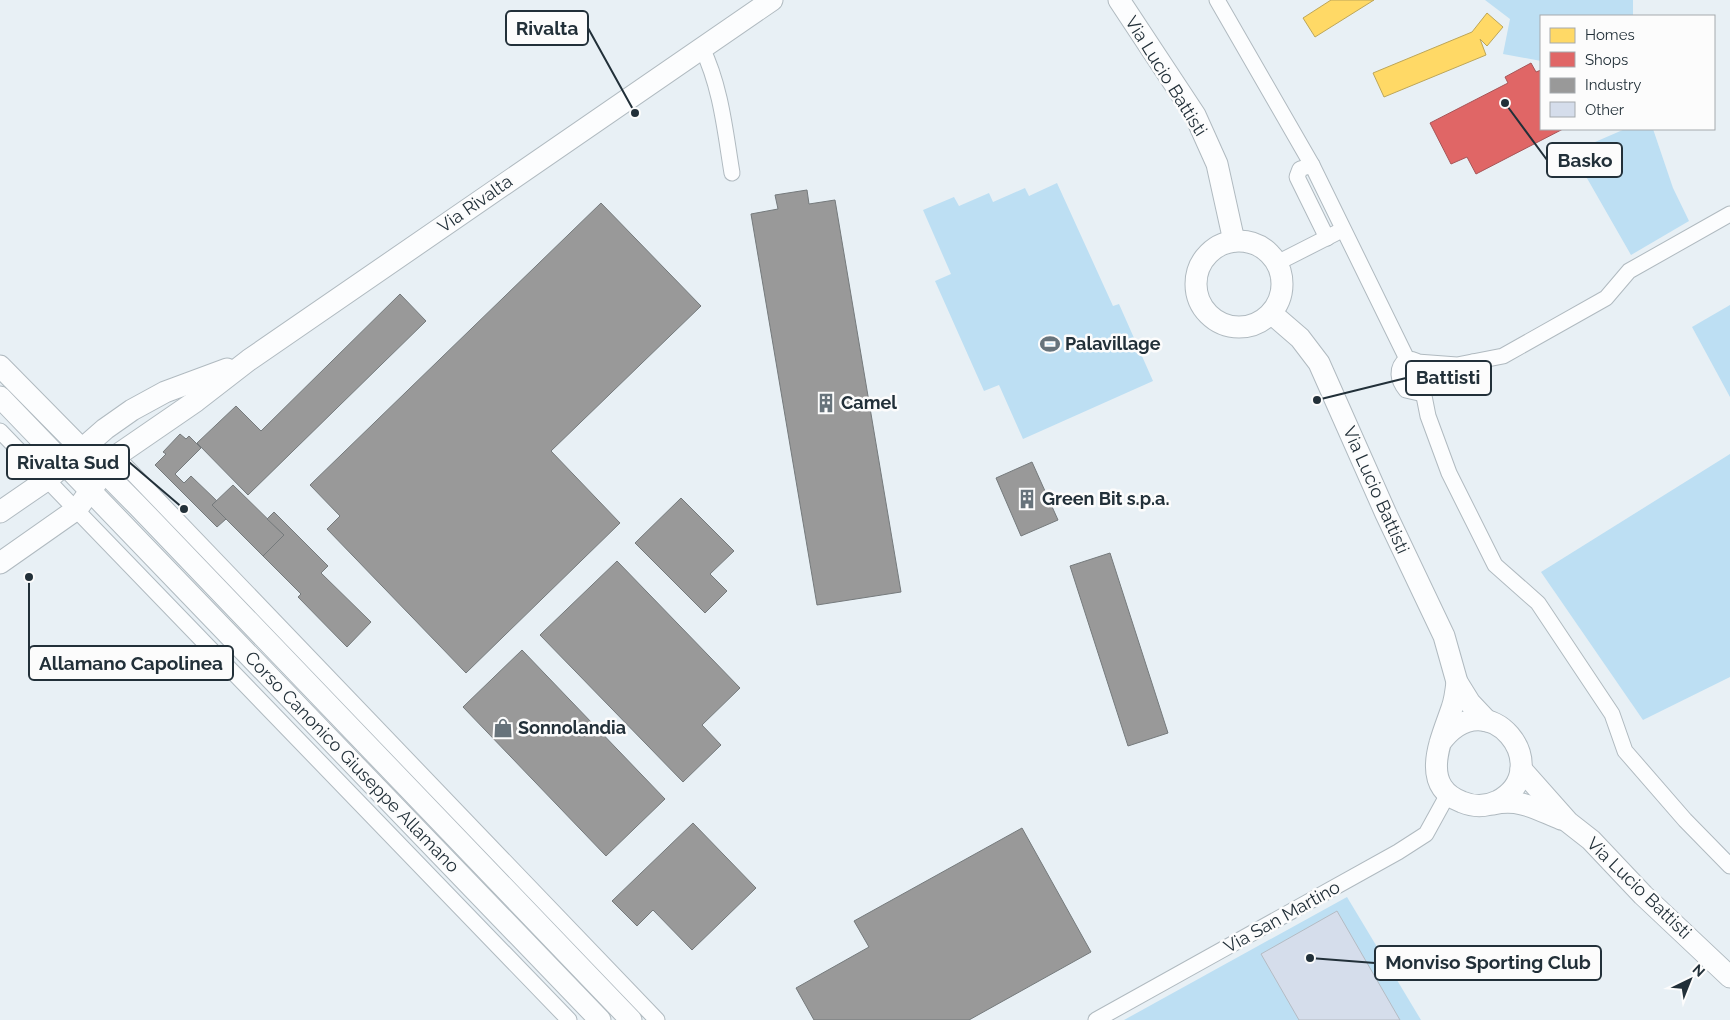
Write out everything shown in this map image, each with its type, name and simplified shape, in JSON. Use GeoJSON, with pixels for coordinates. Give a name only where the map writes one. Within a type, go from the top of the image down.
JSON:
{"type":"FeatureCollection","features":[{"type":"Feature","properties":{"kind":"street","name":"Via Rivalta"},"geometry":{"type":"LineString","coordinates":[[0,563],[77,509],[110,464],[249,360],[772,0]]}},
{"type":"Feature","properties":{"kind":"street","name":"Via Lucio Battisti"},"geometry":{"type":"LineString","coordinates":[[1119,0],[1198,122],[1217,164],[1234,241]]}},
{"type":"Feature","properties":{"kind":"street"},"geometry":{"type":"LineString","coordinates":[[1217,0],[1312,165],[1412,360],[1425,370],[1428,377],[1427,385],[1423,391],[1428,416],[1449,473],[1495,565],[1538,603],[1612,714],[1624,751],[1684,820],[1730,866]]}},
{"type":"Feature","properties":{"kind":"street"},"geometry":{"type":"LineString","coordinates":[[702,48],[711,67],[718,91],[732,174]]}},
{"type":"Feature","properties":{"kind":"street"},"geometry":{"type":"LineString","coordinates":[[1312,165],[1300,169],[1297,177],[1327,238]]}},
{"type":"Feature","properties":{"kind":"street"},"geometry":{"type":"LineString","coordinates":[[1473,362],[1423,391],[1413,393],[1406,390],[1400,380],[1400,367],[1412,360],[1457,365],[1503,356],[1606,298],[1629,272],[1730,214]]}},
{"type":"Feature","properties":{"kind":"street"},"geometry":{"type":"LineString","coordinates":[[1277,263],[1344,229]]}},
{"type":"Feature","properties":{"kind":"street"},"geometry":{"type":"LineString","coordinates":[[1234,241],[1245,241],[1258,245],[1269,252],[1277,263],[1282,285],[1280,299],[1271,313],[1258,322],[1244,327],[1230,326],[1217,321],[1202,305],[1198,296],[1196,282],[1200,266],[1208,253],[1220,245],[1234,241]]}},
{"type":"Feature","properties":{"kind":"street","name":"Via Lucio Battisti"},"geometry":{"type":"LineString","coordinates":[[1271,313],[1300,338],[1319,363],[1386,514],[1444,636],[1457,682],[1470,703],[1487,721],[1499,725],[1509,733],[1517,744],[1521,756],[1521,769],[1568,822],[1591,840],[1644,896],[1730,977]]}},
{"type":"Feature","properties":{"kind":"street","name":"Via Rivalta"},"geometry":{"type":"LineString","coordinates":[[0,512],[48,479],[82,449],[132,410],[165,392],[249,360]]}},
{"type":"Feature","properties":{"kind":"street","name":"Corso Canonico Giuseppe Allamano"},"geometry":{"type":"LineString","coordinates":[[0,366],[82,449],[110,464],[657,1020]]}},
{"type":"Feature","properties":{"kind":"street","name":"Corso Canonico Giuseppe Allamano"},"geometry":{"type":"LineString","coordinates":[[0,397],[600,1020]]}},
{"type":"Feature","properties":{"kind":"street","name":"Corso Canonico Giuseppe Allamano"},"geometry":{"type":"LineString","coordinates":[[0,431],[569,1020]]}},
{"type":"Feature","properties":{"kind":"street","name":"Corso Canonico Giuseppe Allamano"},"geometry":{"type":"LineString","coordinates":[[110,464],[631,1020]]}},
{"type":"Feature","properties":{"kind":"street","name":"Via Lucio Battisti"},"geometry":{"type":"LineString","coordinates":[[1457,682],[1453,705],[1436,756],[1436,770],[1440,783],[1448,794],[1460,801],[1483,806],[1508,800],[1519,802],[1568,822]]}},
{"type":"Feature","properties":{"kind":"street"},"geometry":{"type":"LineString","coordinates":[[1440,743],[1448,732],[1460,724],[1473,720],[1487,721]]}},
{"type":"Feature","properties":{"kind":"street"},"geometry":{"type":"LineString","coordinates":[[1483,806],[1498,801],[1509,793],[1517,782],[1521,769]]}},
{"type":"Feature","properties":{"kind":"street","name":"Via San Martino"},"geometry":{"type":"LineString","coordinates":[[1096,1020],[1398,852],[1426,834],[1448,794]]}},
{"type":"Feature","properties":{"kind":"shaded area"},"geometry":{"type":"Polygon","coordinates":[[[1485,0],[1633,0],[1633,15],[1540,15],[1540,61],[1503,54],[1510,19],[1485,0]]]}},
{"type":"Feature","properties":{"kind":"shaded area"},"geometry":{"type":"Polygon","coordinates":[[[1623,130],[1653,130],[1673,188],[1689,221],[1631,255],[1572,152],[1623,130]]]}},
{"type":"Feature","properties":{"kind":"shaded area","name":"Palavillage"},"geometry":{"type":"Polygon","coordinates":[[[1057,183],[1113,306],[1119,304],[1153,381],[1023,439],[999,385],[984,391],[935,281],[951,274],[923,210],[954,197],[959,206],[989,193],[993,202],[1025,188],[1029,196],[1057,183]]]}},
{"type":"Feature","properties":{"kind":"shaded area"},"geometry":{"type":"Polygon","coordinates":[[[1730,305],[1730,397],[1692,327],[1730,305]]]}},
{"type":"Feature","properties":{"kind":"shaded area"},"geometry":{"type":"Polygon","coordinates":[[[1730,454],[1730,677],[1643,720],[1541,572],[1730,454]]]}},
{"type":"Feature","properties":{"kind":"shaded area"},"geometry":{"type":"Polygon","coordinates":[[[1347,897],[1421,1020],[1124,1020],[1347,897]]]}},
{"type":"Feature","properties":{"kind":"building: Homes"},"geometry":{"type":"Polygon","coordinates":[[[1331,0],[1374,0],[1315,37],[1303,18],[1331,0]]]}},
{"type":"Feature","properties":{"kind":"building: Homes"},"geometry":{"type":"Polygon","coordinates":[[[1487,13],[1503,27],[1487,46],[1480,39],[1486,55],[1384,97],[1373,73],[1472,32],[1487,13]]]}},
{"type":"Feature","properties":{"kind":"building: Shops"},"geometry":{"type":"Polygon","coordinates":[[[1531,63],[1536,72],[1540,70],[1540,130],[1561,130],[1476,174],[1467,157],[1451,164],[1430,123],[1508,83],[1505,77],[1531,63]]]}},
{"type":"Feature","properties":{"kind":"building: Industry","name":"Camel"},"geometry":{"type":"Polygon","coordinates":[[[807,190],[809,204],[835,200],[901,592],[817,605],[751,214],[778,209],[775,195],[807,190]]]}},
{"type":"Feature","properties":{"kind":"building: Industry"},"geometry":{"type":"Polygon","coordinates":[[[601,203],[701,306],[551,451],[620,523],[466,673],[327,529],[340,516],[310,485],[601,203]]]}},
{"type":"Feature","properties":{"kind":"building: Industry"},"geometry":{"type":"Polygon","coordinates":[[[400,294],[426,321],[248,495],[197,443],[236,406],[261,431],[400,294]]]}},
{"type":"Feature","properties":{"kind":"building: Industry"},"geometry":{"type":"Polygon","coordinates":[[[180,434],[186,439],[189,436],[201,448],[175,474],[184,483],[191,476],[217,501],[212,505],[226,519],[217,527],[155,465],[166,454],[163,452],[180,434]]]}},
{"type":"Feature","properties":{"kind":"building: Industry","name":"Green Bit s.p.a."},"geometry":{"type":"Polygon","coordinates":[[[1032,462],[1058,520],[1021,536],[996,478],[1032,462]]]}},
{"type":"Feature","properties":{"kind":"building: Industry"},"geometry":{"type":"Polygon","coordinates":[[[233,485],[284,535],[263,556],[212,505],[233,485]]]}},
{"type":"Feature","properties":{"kind":"building: Industry"},"geometry":{"type":"Polygon","coordinates":[[[681,498],[734,551],[710,574],[727,591],[705,613],[635,543],[681,498]]]}},
{"type":"Feature","properties":{"kind":"building: Industry"},"geometry":{"type":"Polygon","coordinates":[[[274,512],[328,566],[321,573],[371,622],[347,647],[298,597],[301,594],[263,556],[284,535],[267,519],[274,512]]]}},
{"type":"Feature","properties":{"kind":"building: Industry"},"geometry":{"type":"Polygon","coordinates":[[[1110,553],[1168,733],[1128,746],[1070,566],[1110,553]]]}},
{"type":"Feature","properties":{"kind":"building: Industry"},"geometry":{"type":"Polygon","coordinates":[[[617,561],[740,688],[702,725],[721,745],[683,782],[540,635],[617,561]]]}},
{"type":"Feature","properties":{"kind":"building: Industry"},"geometry":{"type":"Polygon","coordinates":[[[522,650],[665,799],[606,856],[463,707],[522,650]]]}},
{"type":"Feature","properties":{"kind":"building: Industry"},"geometry":{"type":"Polygon","coordinates":[[[693,823],[756,888],[692,950],[653,910],[637,926],[612,901],[693,823]]]}},
{"type":"Feature","properties":{"kind":"building: Industry"},"geometry":{"type":"Polygon","coordinates":[[[1022,828],[1091,952],[969,1020],[814,1020],[796,988],[869,947],[854,921],[1022,828]]]}},
{"type":"Feature","properties":{"kind":"building: Other"},"geometry":{"type":"Polygon","coordinates":[[[1337,911],[1400,1020],[1299,1020],[1261,954],[1337,911]]]}},
{"type":"Feature","properties":{"kind":"place","name":"Basko"},"geometry":{"type":"Point","coordinates":[1505,103]}},
{"type":"Feature","properties":{"kind":"place","name":"Rivalta"},"geometry":{"type":"Point","coordinates":[635,113]}},
{"type":"Feature","properties":{"kind":"place","name":"Palavillage"},"geometry":{"type":"Point","coordinates":[1050,344]}},
{"type":"Feature","properties":{"kind":"place","name":"Battisti"},"geometry":{"type":"Point","coordinates":[1317,400]}},
{"type":"Feature","properties":{"kind":"place","name":"Camel"},"geometry":{"type":"Point","coordinates":[826,403]}},
{"type":"Feature","properties":{"kind":"place","name":"Green Bit s.p.a."},"geometry":{"type":"Point","coordinates":[1027,499]}},
{"type":"Feature","properties":{"kind":"place","name":"Rivalta Sud"},"geometry":{"type":"Point","coordinates":[184,509]}},
{"type":"Feature","properties":{"kind":"place","name":"Allamano Capolinea"},"geometry":{"type":"Point","coordinates":[29,577]}},
{"type":"Feature","properties":{"kind":"place","name":"Sonnolandia"},"geometry":{"type":"Point","coordinates":[503,728]}},
{"type":"Feature","properties":{"kind":"place","name":"Monviso Sporting Club"},"geometry":{"type":"Point","coordinates":[1310,958]}}]}
